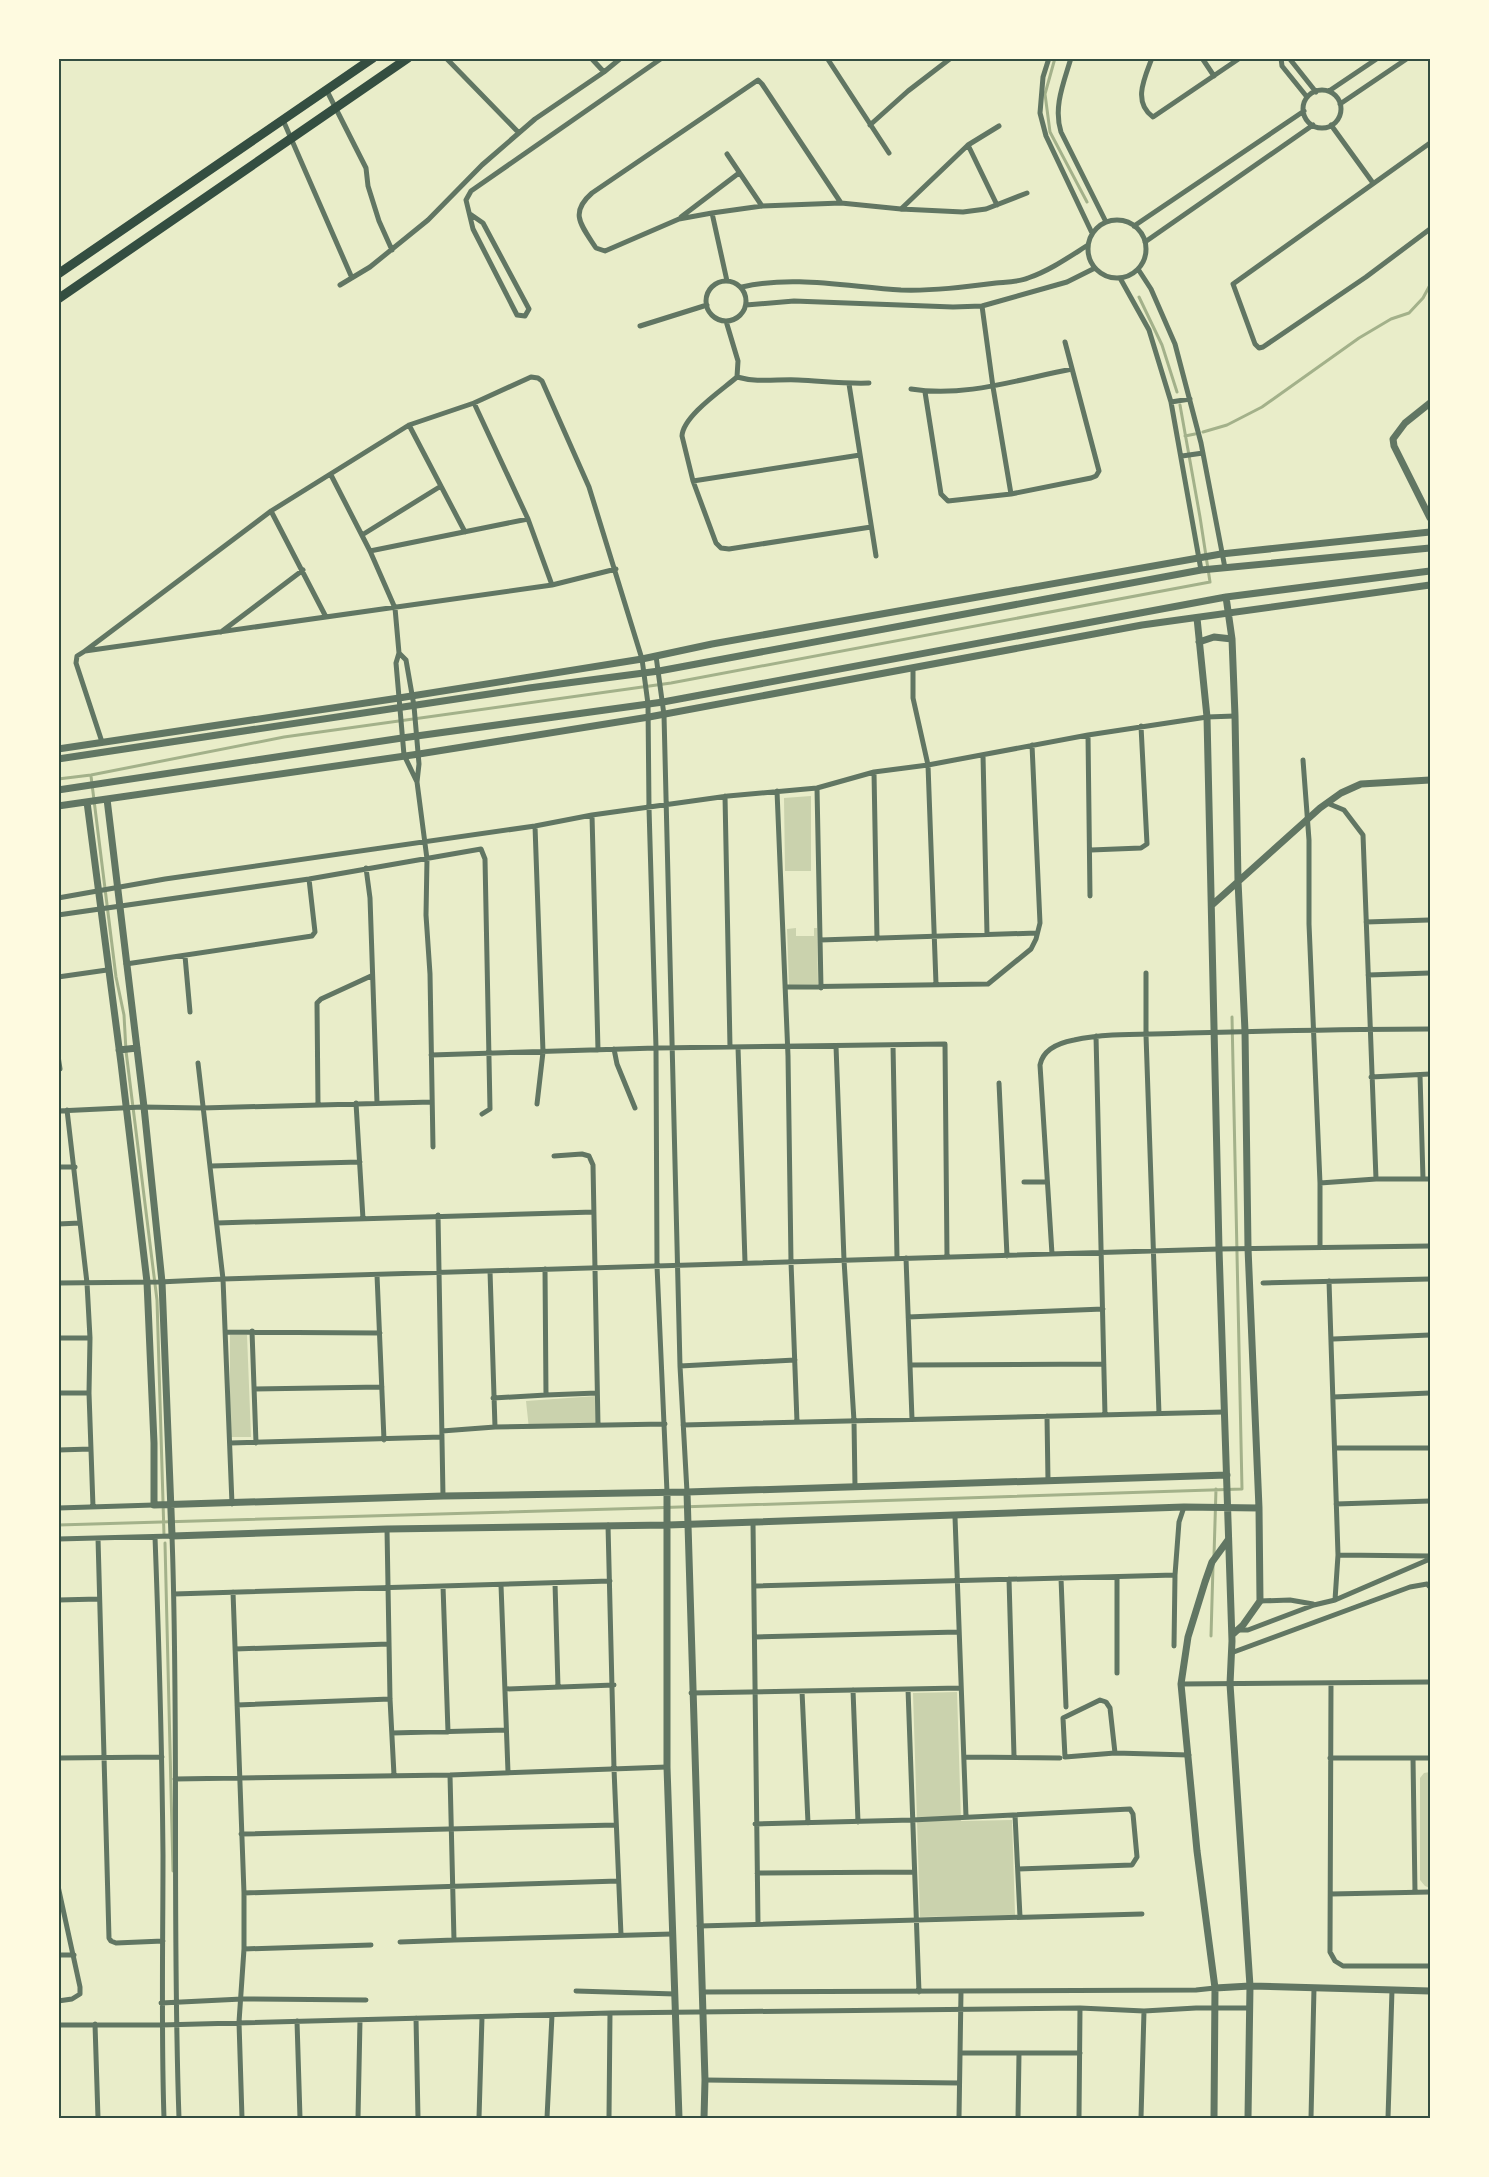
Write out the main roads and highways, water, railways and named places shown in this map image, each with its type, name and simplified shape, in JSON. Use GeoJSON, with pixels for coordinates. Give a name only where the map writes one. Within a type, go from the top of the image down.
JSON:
{"type":"FeatureCollection","features":[{"type":"Feature","properties":{"kind":"highway"},"geometry":{"type":"LineString","coordinates":[[58,274],[373,58]]}},
{"type":"Feature","properties":{"kind":"highway"},"geometry":{"type":"LineString","coordinates":[[58,299],[408,58]]}},
{"type":"Feature","properties":{"kind":"waterway"},"geometry":{"type":"LineString","coordinates":[[1055,58],[1045,94],[1050,132],[1087,202]]}},
{"type":"Feature","properties":{"kind":"waterway"},"geometry":{"type":"LineString","coordinates":[[1203,432],[1227,425],[1262,407],[1359,338],[1391,319],[1409,313],[1423,298],[1430,285]]}},
{"type":"Feature","properties":{"kind":"waterway"},"geometry":{"type":"LineString","coordinates":[[1139,297],[1162,345],[1177,392]]}},
{"type":"Feature","properties":{"kind":"waterway"},"geometry":{"type":"LineString","coordinates":[[58,779],[91,775],[284,737],[671,683],[1210,582],[1180,405]]}},
{"type":"Feature","properties":{"kind":"waterway"},"geometry":{"type":"LineString","coordinates":[[1185,436],[1195,434]]}},
{"type":"Feature","properties":{"kind":"waterway"},"geometry":{"type":"LineString","coordinates":[[91,776],[116,977],[124,1015],[126,1051],[157,1300],[164,1535]]}},
{"type":"Feature","properties":{"kind":"waterway"},"geometry":{"type":"LineString","coordinates":[[58,1525],[1242,1489],[1232,1017]]}},
{"type":"Feature","properties":{"kind":"waterway"},"geometry":{"type":"LineString","coordinates":[[1214,1556],[1216,1489]]}},
{"type":"Feature","properties":{"kind":"waterway"},"geometry":{"type":"LineString","coordinates":[[165,1543],[173,1871]]}},
{"type":"Feature","properties":{"kind":"waterway"},"geometry":{"type":"LineString","coordinates":[[1211,1636],[1213,1566]]}}]}
